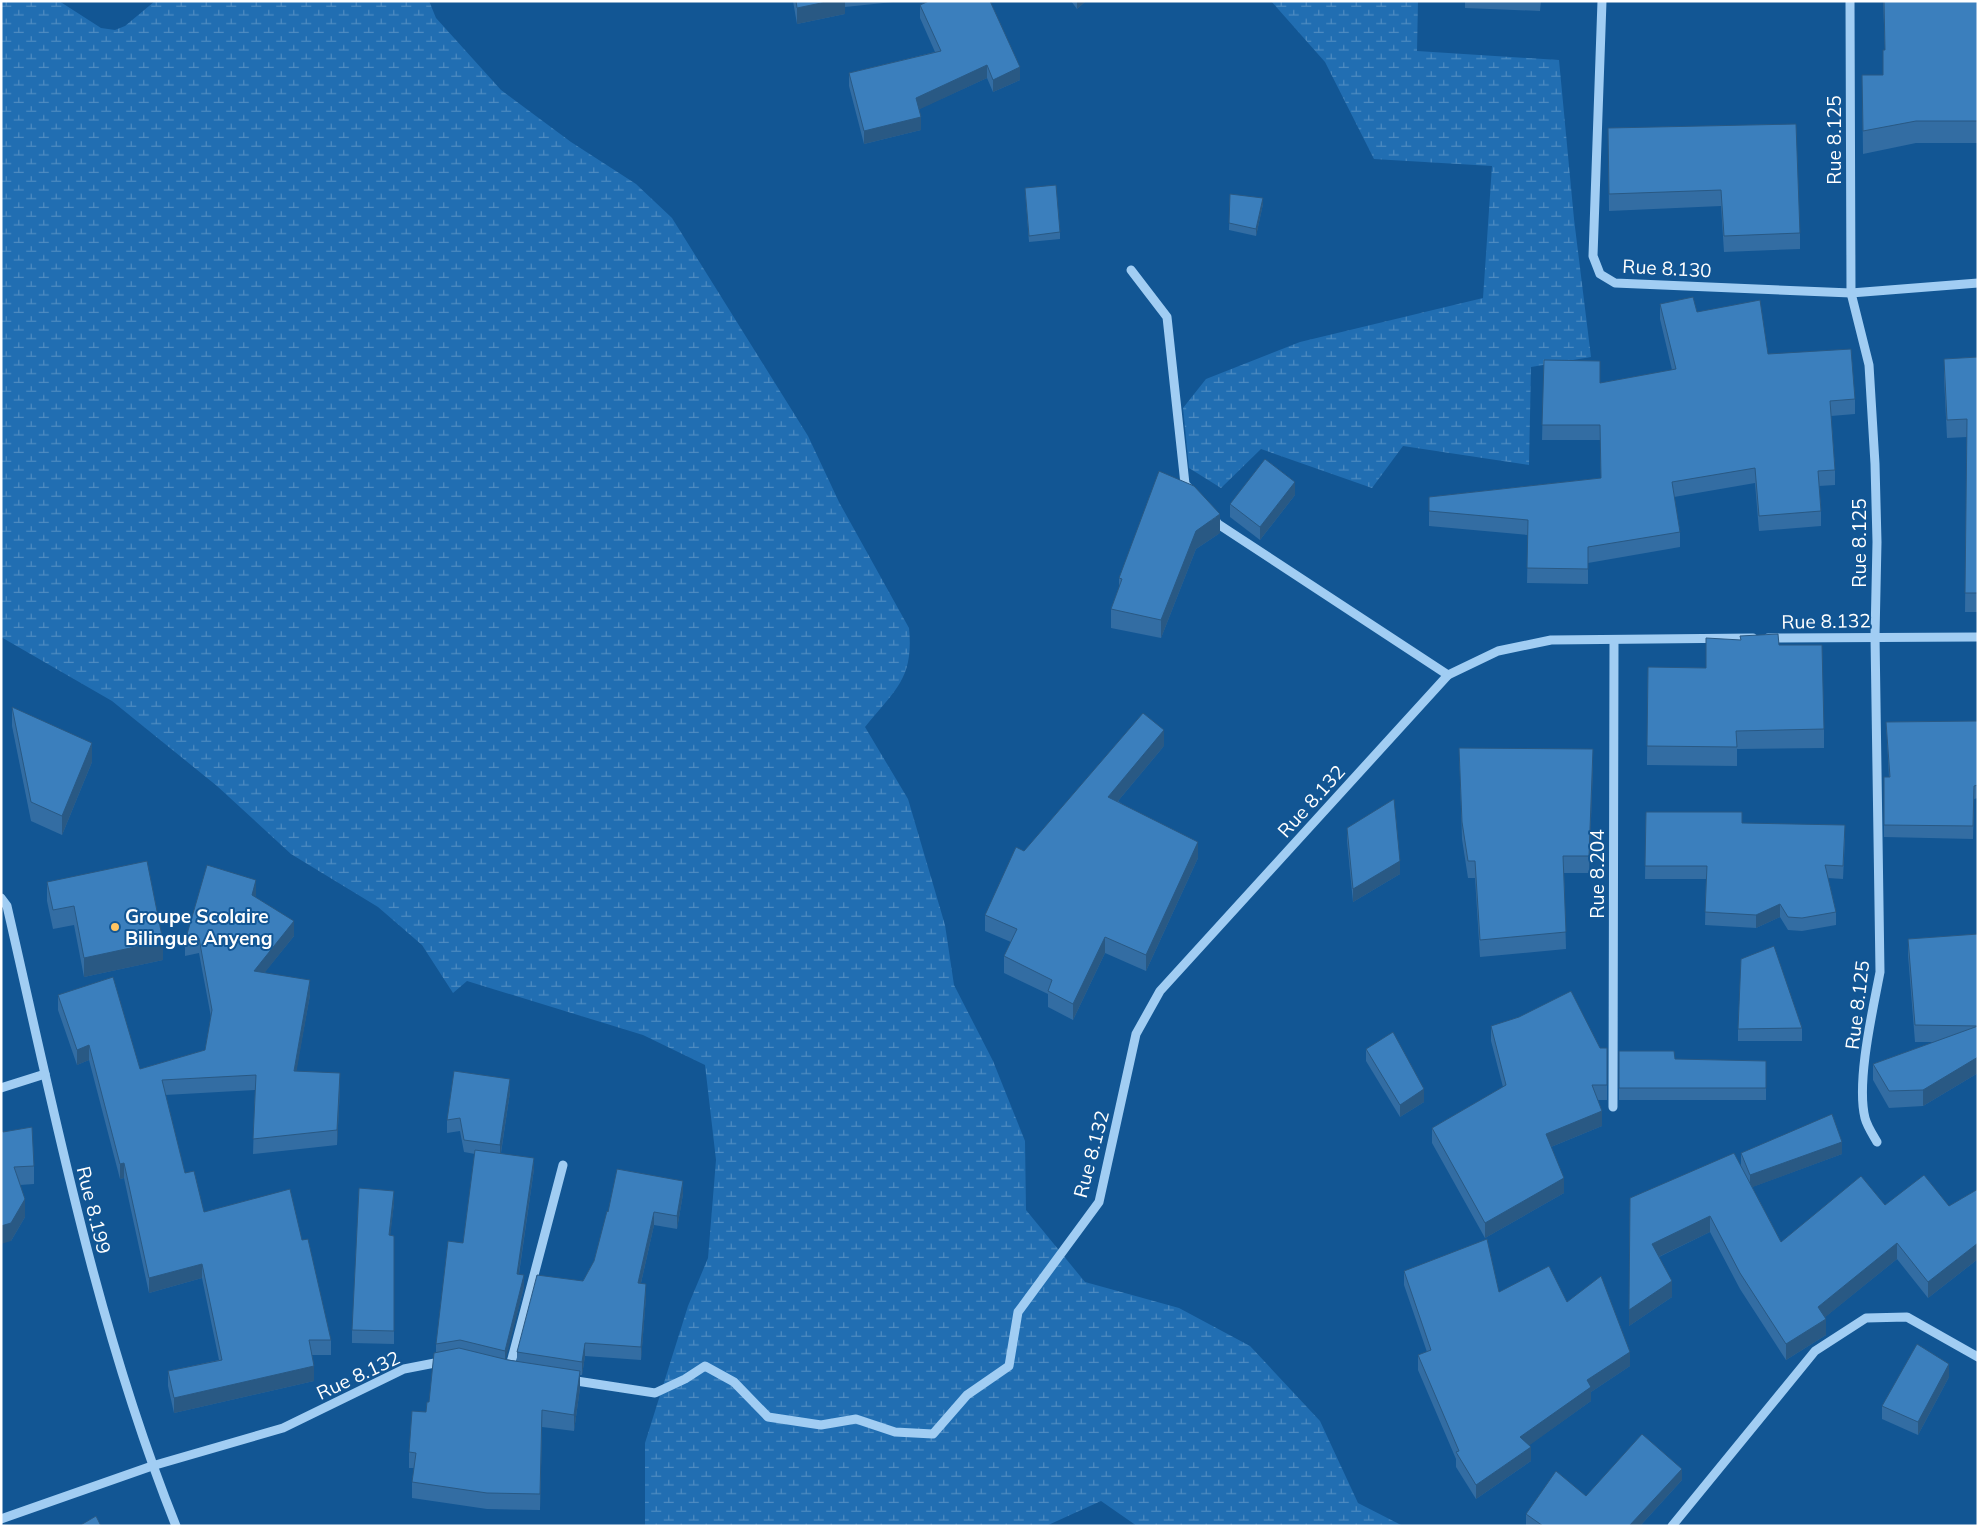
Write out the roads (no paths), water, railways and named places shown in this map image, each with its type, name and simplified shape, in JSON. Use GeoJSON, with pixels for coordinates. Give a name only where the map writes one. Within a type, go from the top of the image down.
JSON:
{"type":"FeatureCollection","features":[{"type":"Feature","properties":{"kind":"street","name":"Rue 8.130"},"geometry":{"type":"LineString","coordinates":[[1602,1],[1593,256],[1600,274],[1615,283],[1850,293],[1978,284]]}},
{"type":"Feature","properties":{"kind":"street","name":"Rue 8.125"},"geometry":{"type":"LineString","coordinates":[[1850,1],[1850,293],[1869,365],[1877,542],[1875,636],[1880,972],[1871,1019],[1863,1086],[1865,1118],[1877,1142]]}},
{"type":"Feature","properties":{"kind":"street"},"geometry":{"type":"LineString","coordinates":[[1131,270],[1167,317],[1184,484],[1196,497]]}},
{"type":"Feature","properties":{"kind":"street"},"geometry":{"type":"LineString","coordinates":[[1207,510],[1218,524],[1448,675]]}},
{"type":"Feature","properties":{"kind":"street","name":"Rue 8.132"},"geometry":{"type":"LineString","coordinates":[[557,1378],[654,1393],[685,1379],[705,1366],[734,1382],[768,1417],[821,1425],[856,1419],[895,1432],[933,1434],[967,1395],[1009,1366],[1018,1312],[1099,1202],[1136,1034],[1160,990],[1448,675],[1498,651],[1551,640],[1875,636],[1978,637]]}},
{"type":"Feature","properties":{"kind":"street","name":"Rue 8.204"},"geometry":{"type":"LineString","coordinates":[[1613,1107],[1614,640]]}},
{"type":"Feature","properties":{"kind":"street","name":"Rue 8.199"},"geometry":{"type":"LineString","coordinates":[[1,898],[7,906],[101,1304],[152,1466],[176,1526]]}},
{"type":"Feature","properties":{"kind":"street"},"geometry":{"type":"LineString","coordinates":[[1,1088],[46,1074]]}},
{"type":"Feature","properties":{"kind":"street"},"geometry":{"type":"LineString","coordinates":[[518,1372],[505,1369],[563,1165]]}},
{"type":"Feature","properties":{"kind":"street"},"geometry":{"type":"LineString","coordinates":[[1672,1526],[1815,1351],[1866,1318],[1907,1317],[1978,1357]]}},
{"type":"Feature","properties":{"kind":"street","name":"Rue 8.132"},"geometry":{"type":"LineString","coordinates":[[1,1519],[152,1466],[284,1428],[404,1369],[459,1358]]}},
{"type":"Feature","properties":{"kind":"place","name":"Groupe Scolaire Bilingue Anyeng"},"geometry":{"type":"Point","coordinates":[115,927]}}]}
